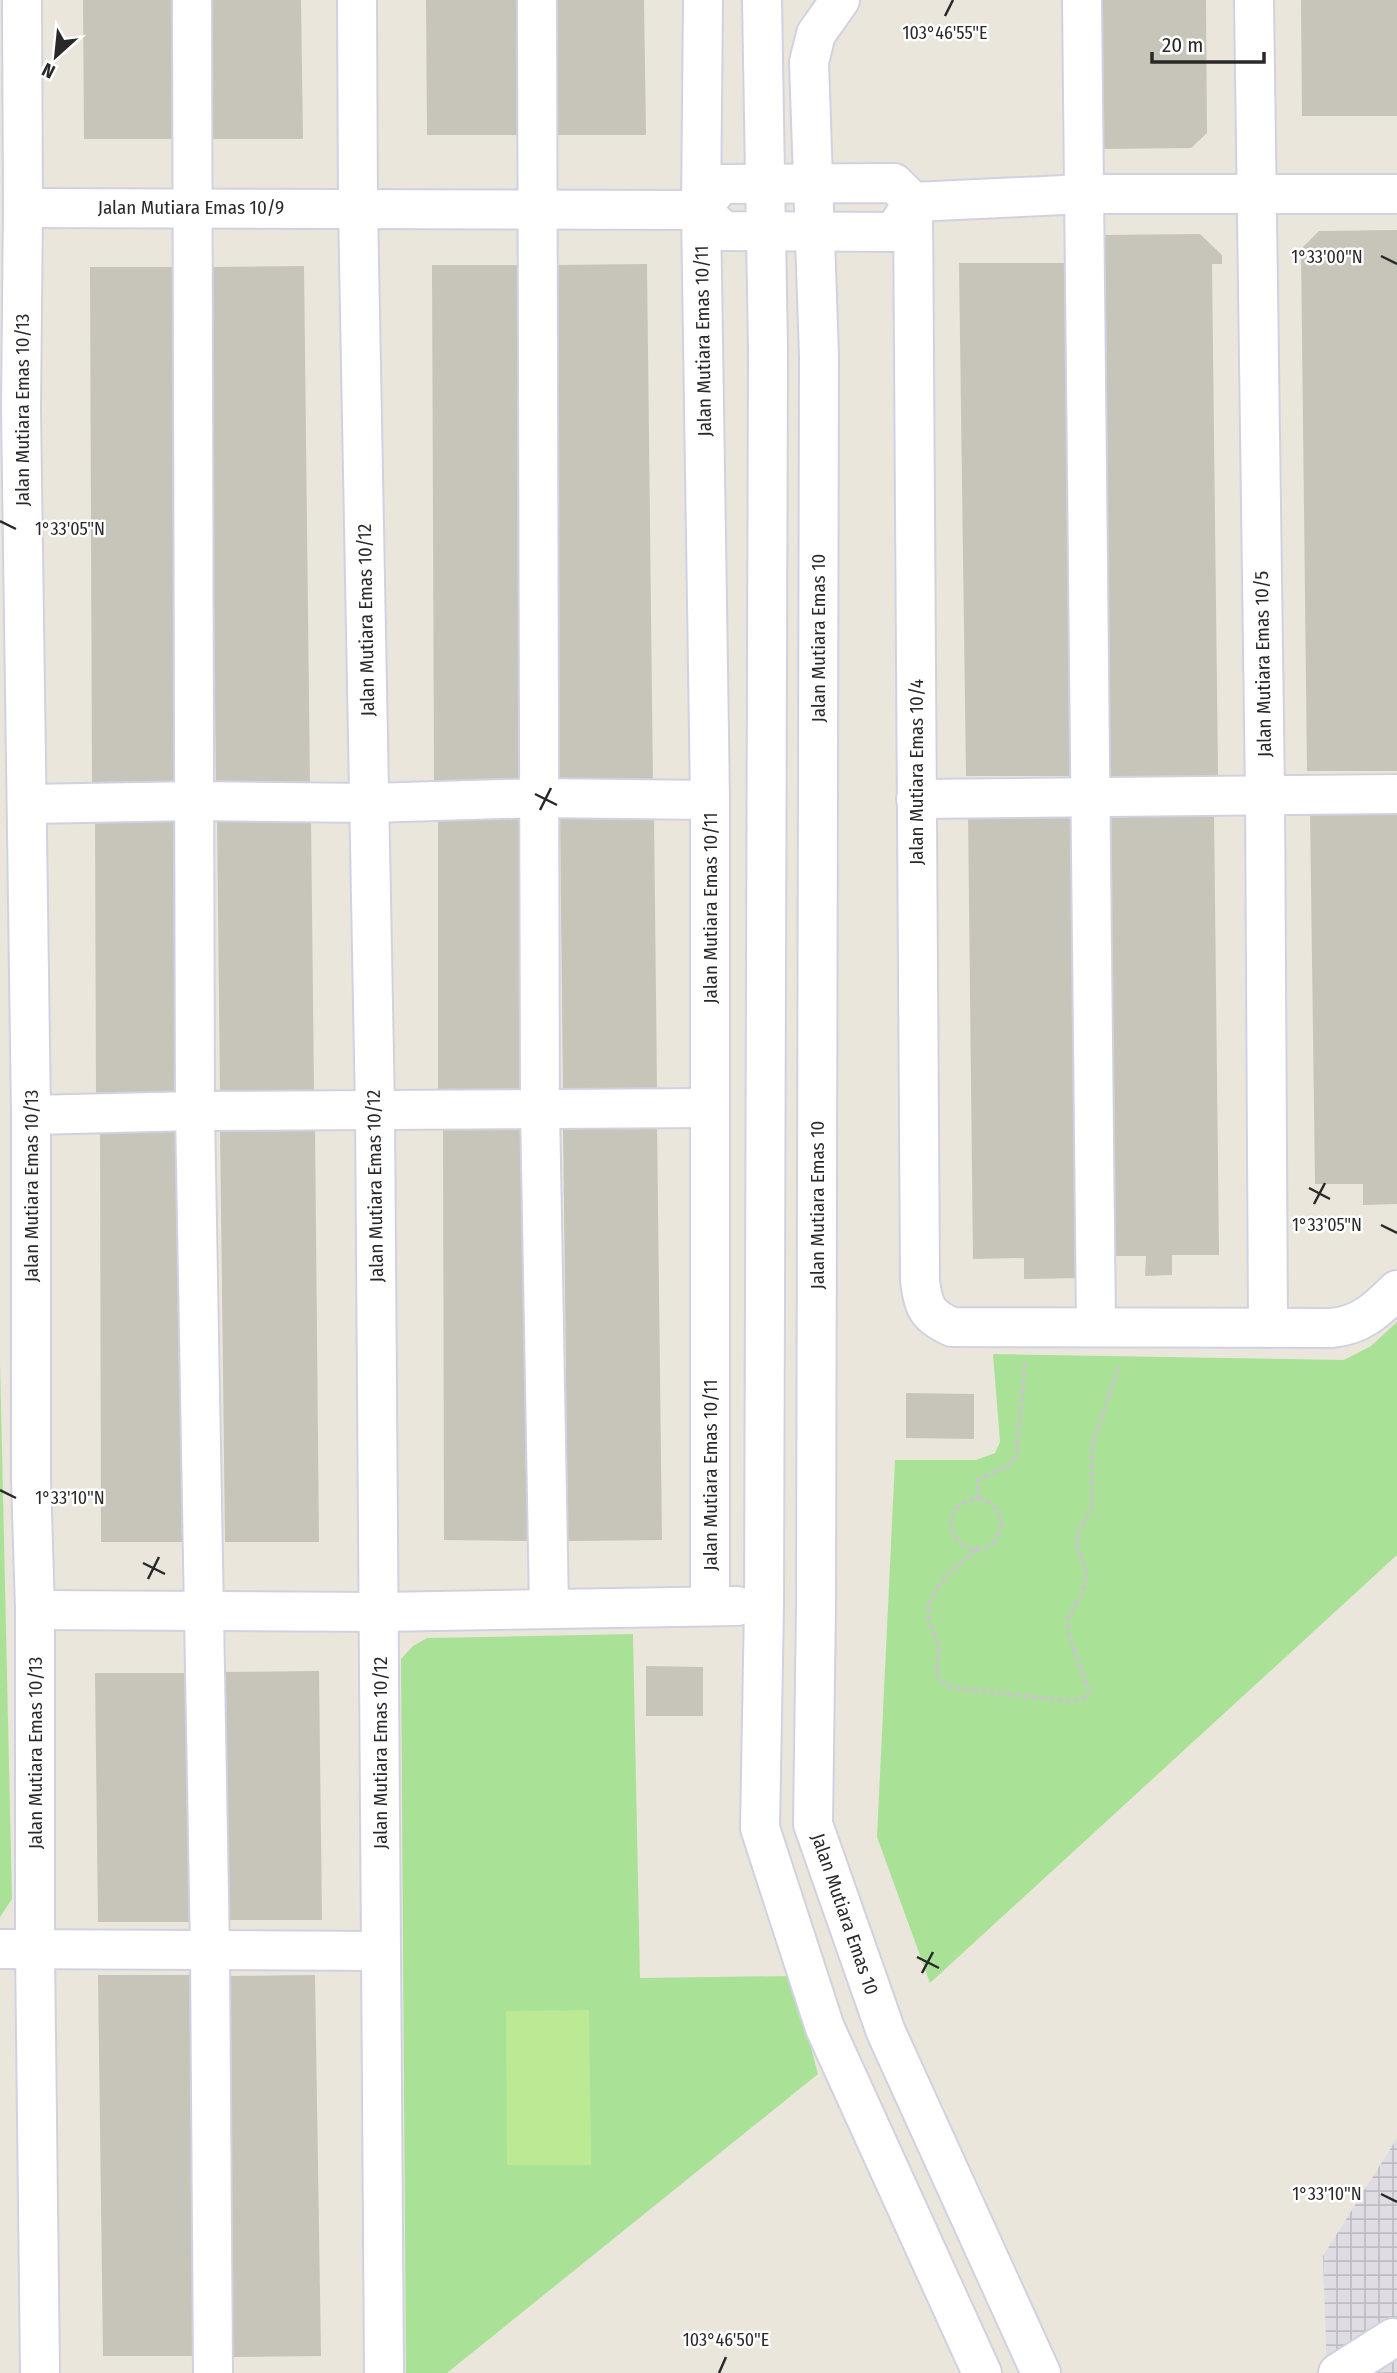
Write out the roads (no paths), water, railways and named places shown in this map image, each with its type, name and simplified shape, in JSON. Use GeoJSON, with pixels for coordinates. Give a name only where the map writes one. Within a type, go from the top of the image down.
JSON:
{"type":"FeatureCollection","features":[{"type":"Feature","properties":{"kind":"street"},"geometry":{"type":"LineString","coordinates":[[192,0],[195,1111],[210,1951],[213,2373]]}},
{"type":"Feature","properties":{"kind":"street","name":"Jalan Mutiara Emas 10/12"},"geometry":{"type":"LineString","coordinates":[[357,0],[358,207],[375,1110],[384,2373]]}},
{"type":"Feature","properties":{"kind":"street"},"geometry":{"type":"LineString","coordinates":[[537,0],[540,1108],[549,1608]]}},
{"type":"Feature","properties":{"kind":"street","name":"Jalan Mutiara Emas 10/11"},"geometry":{"type":"LineString","coordinates":[[703,0],[701,210],[710,800],[710,1606]]}},
{"type":"Feature","properties":{"kind":"street"},"geometry":{"type":"LineString","coordinates":[[762,0],[768,378],[764,1606],[760,1828],[825,2028],[982,2373]]}},
{"type":"Feature","properties":{"kind":"street","name":"Jalan Mutiara Emas 10"},"geometry":{"type":"LineString","coordinates":[[840,0],[816,34],[809,62],[819,356],[816,1606],[813,1824],[886,2032],[1041,2373]]}},
{"type":"Feature","properties":{"kind":"street"},"geometry":{"type":"LineString","coordinates":[[1082,0],[1090,797],[1110,1328],[1342,1327],[1365,1319],[1397,1290]]}},
{"type":"Feature","properties":{"kind":"street","name":"Jalan Mutiara Emas 10/5"},"geometry":{"type":"LineString","coordinates":[[1254,0],[1265,794],[1268,1328]]}},
{"type":"Feature","properties":{"kind":"street","name":"Jalan Mutiara Emas 10/13"},"geometry":{"type":"LineString","coordinates":[[14,16],[23,208],[10,409],[27,804],[32,1115],[15,1310],[31,1479],[34,1610],[18,1950],[40,2373]]}},
{"type":"Feature","properties":{"kind":"street"},"geometry":{"type":"LineString","coordinates":[[912,202],[894,232],[724,231],[701,210],[721,184],[894,183],[912,202],[1085,194],[1397,194]]}},
{"type":"Feature","properties":{"kind":"street","name":"Jalan Mutiara Emas 10/4"},"geometry":{"type":"LineString","coordinates":[[912,202],[920,1280],[926,1309],[938,1321],[952,1327],[1110,1328]]}},
{"type":"Feature","properties":{"kind":"street","name":"Jalan Mutiara Emas 10/9"},"geometry":{"type":"LineString","coordinates":[[23,208],[538,207],[701,210]]}},
{"type":"Feature","properties":{"kind":"street"},"geometry":{"type":"LineString","coordinates":[[916,799],[1397,794]]}},
{"type":"Feature","properties":{"kind":"street"},"geometry":{"type":"LineString","coordinates":[[27,804],[194,801],[370,803],[539,798],[710,800]]}},
{"type":"Feature","properties":{"kind":"street"},"geometry":{"type":"LineString","coordinates":[[32,1115],[195,1111],[710,1108]]}},
{"type":"Feature","properties":{"kind":"street"},"geometry":{"type":"LineString","coordinates":[[710,1543],[816,1540]]}},
{"type":"Feature","properties":{"kind":"street"},"geometry":{"type":"LineString","coordinates":[[34,1610],[379,1612],[816,1606]]}},
{"type":"Feature","properties":{"kind":"street"},"geometry":{"type":"LineString","coordinates":[[18,1950],[381,1951]]}},
{"type":"Feature","properties":{"kind":"street"},"geometry":{"type":"LineString","coordinates":[[1338,2373],[1391,2347]]}}]}
